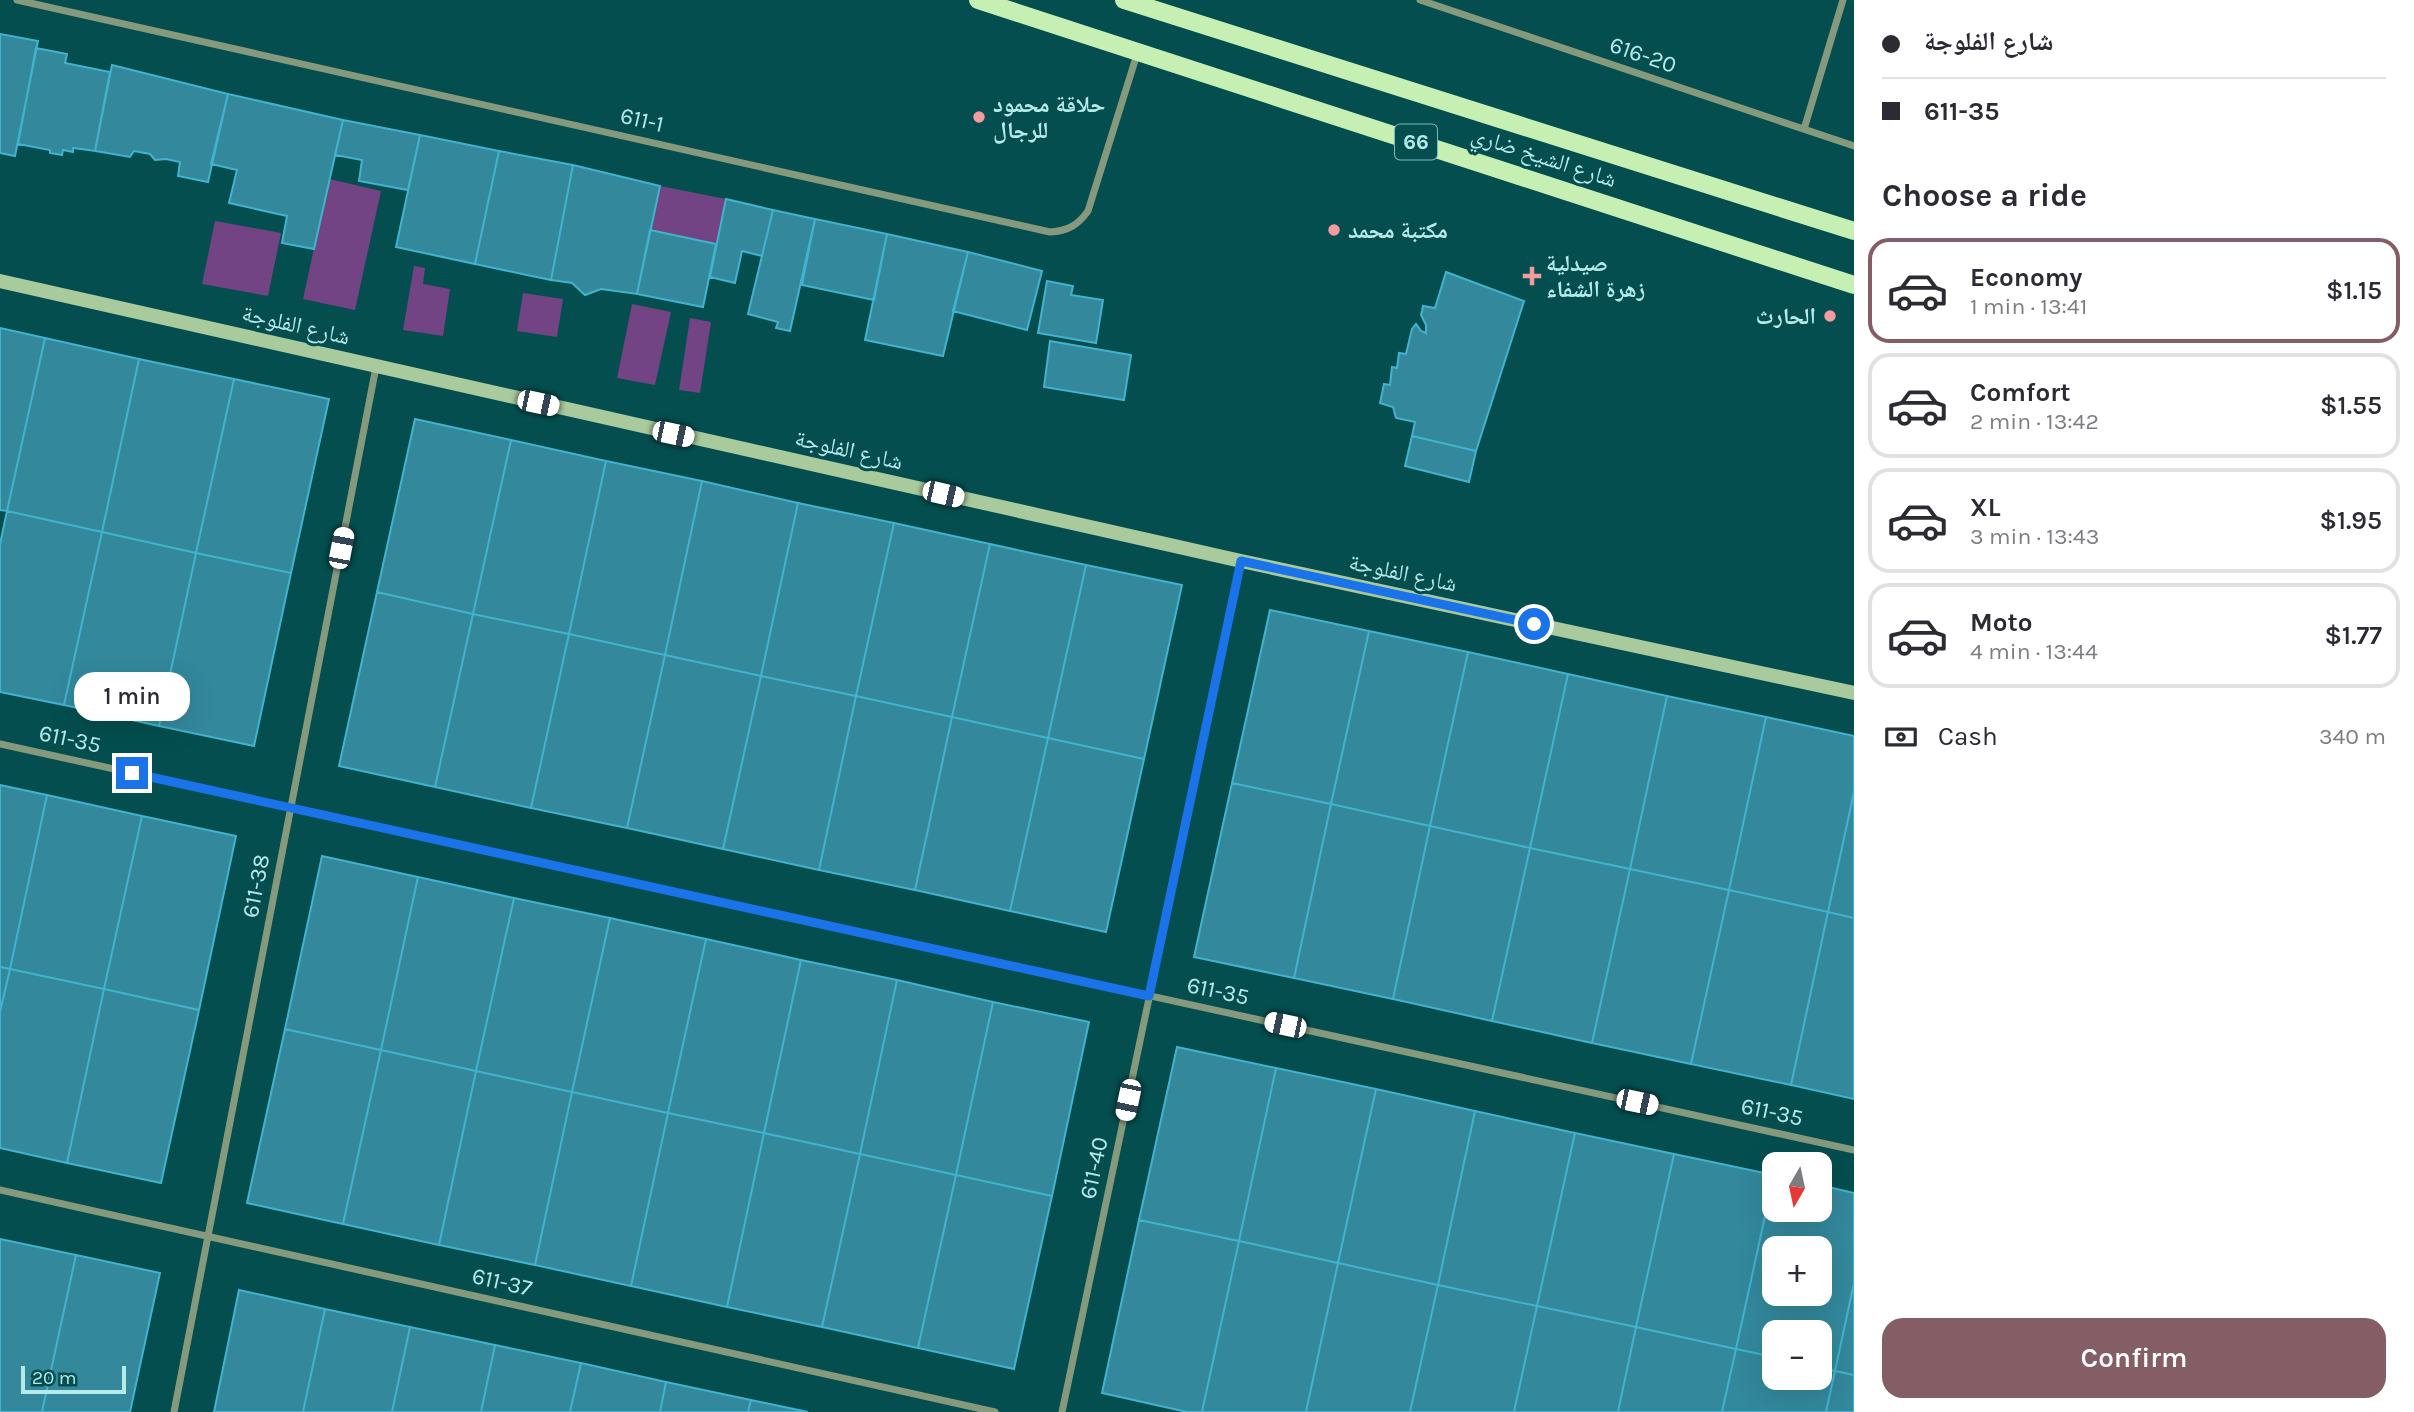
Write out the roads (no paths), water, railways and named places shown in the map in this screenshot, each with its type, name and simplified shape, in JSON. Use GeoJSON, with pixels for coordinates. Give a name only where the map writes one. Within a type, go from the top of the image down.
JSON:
{"type":"FeatureCollection","features":[{"type":"Feature","properties":{"kind":"main road","name":"شارع الشيخ ضاري"},"geometry":{"type":"LineString","coordinates":[[978,0],[1854,285]]}},
{"type":"Feature","properties":{"kind":"main road","name":"شارع الشيخ ضاري"},"geometry":{"type":"LineString","coordinates":[[1124,0],[1854,231]]}},
{"type":"Feature","properties":{"kind":"street","name":"611-1"},"geometry":{"type":"LineString","coordinates":[[17,0],[1050,232],[1072,227],[1088,211],[1138,51]]}},
{"type":"Feature","properties":{"kind":"street","name":"616-20"},"geometry":{"type":"LineString","coordinates":[[1420,0],[1854,146]]}},
{"type":"Feature","properties":{"kind":"street"},"geometry":{"type":"LineString","coordinates":[[1804,130],[1843,0]]}},
{"type":"Feature","properties":{"kind":"street","name":"شارع الفلوجة"},"geometry":{"type":"LineString","coordinates":[[0,281],[1241,561],[1854,693]]}},
{"type":"Feature","properties":{"kind":"street","name":"611-38"},"geometry":{"type":"LineString","coordinates":[[174,1412],[376,367]]}},
{"type":"Feature","properties":{"kind":"street","name":"611-40"},"geometry":{"type":"LineString","coordinates":[[1062,1412],[1241,561]]}},
{"type":"Feature","properties":{"kind":"street","name":"611-35"},"geometry":{"type":"LineString","coordinates":[[0,744],[1854,1150]]}},
{"type":"Feature","properties":{"kind":"street","name":"611-37"},"geometry":{"type":"LineString","coordinates":[[0,1190],[995,1412]]}},
{"type":"Feature","properties":{"kind":"place","name":"حلاقة محمود للرجال"},"geometry":{"type":"Point","coordinates":[979,117]}},
{"type":"Feature","properties":{"kind":"place","name":"مكتبة محمد"},"geometry":{"type":"Point","coordinates":[1334,230]}},
{"type":"Feature","properties":{"kind":"place","name":"صيدلية زهرة الشفاء"},"geometry":{"type":"Point","coordinates":[1532,276]}},
{"type":"Feature","properties":{"kind":"place","name":"الحارث"},"geometry":{"type":"Point","coordinates":[1830,316]}}]}
